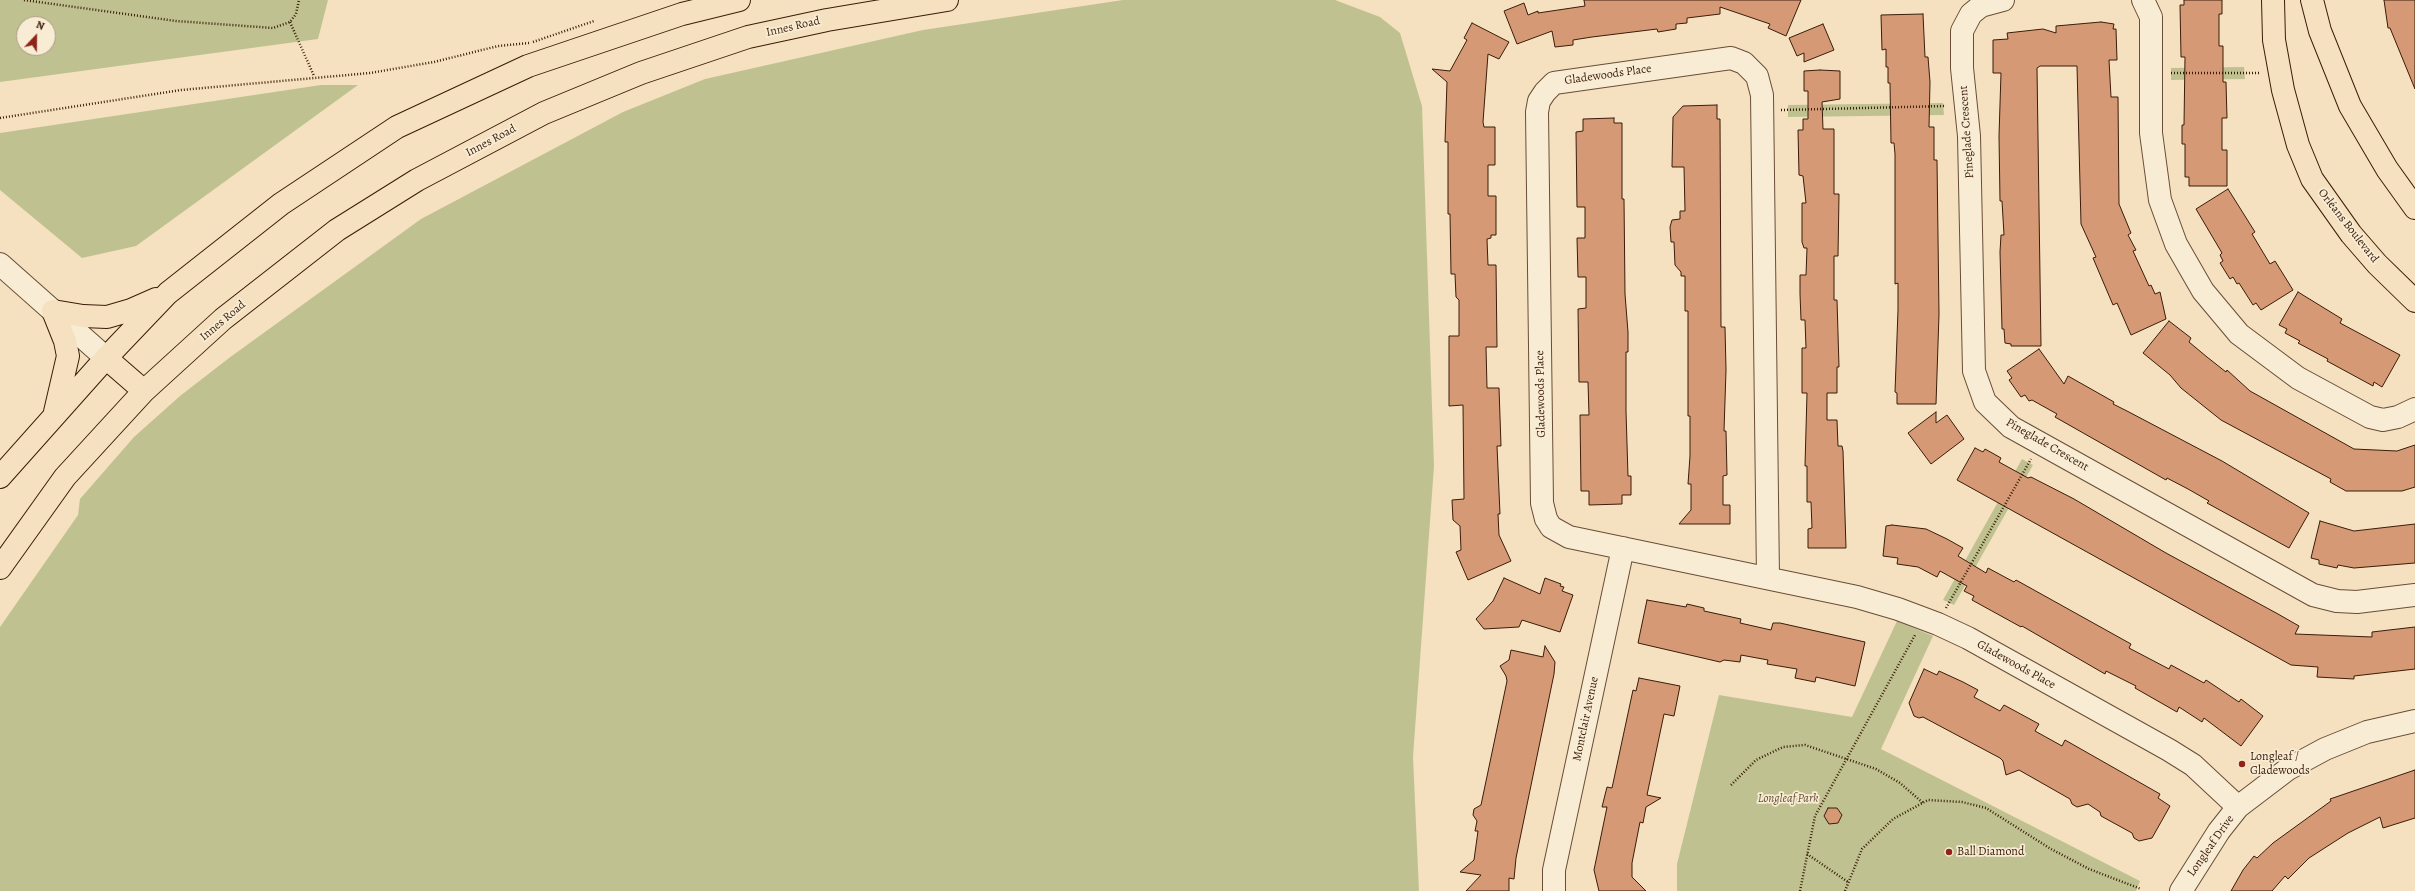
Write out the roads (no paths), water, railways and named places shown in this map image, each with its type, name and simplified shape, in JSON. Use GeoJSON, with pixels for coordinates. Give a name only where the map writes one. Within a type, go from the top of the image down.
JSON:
{"type":"FeatureCollection","features":[{"type":"Feature","properties":{"kind":"main road"},"geometry":{"type":"LineString","coordinates":[[0,476],[106,358],[168,293],[280,204],[397,127],[528,66],[682,14],[739,0]]}},
{"type":"Feature","properties":{"kind":"main road","name":"Innes Road"},"geometry":{"type":"LineString","coordinates":[[0,568],[65,477],[144,391],[223,319],[336,230],[417,180],[544,113],[641,73],[748,37],[827,20],[947,0]]}},
{"type":"Feature","properties":{"kind":"main road","name":"Orléans Boulevard"},"geometry":{"type":"LineString","coordinates":[[2273,0],[2274,40],[2280,75],[2298,145],[2312,179],[2351,234],[2377,264],[2415,301]]}},
{"type":"Feature","properties":{"kind":"main road"},"geometry":{"type":"LineString","coordinates":[[2312,0],[2320,31],[2350,106],[2387,169],[2415,208]]}},
{"type":"Feature","properties":{"kind":"main road"},"geometry":{"type":"LineString","coordinates":[[53,311],[83,316],[107,317],[131,310],[168,293]]}},
{"type":"Feature","properties":{"kind":"main road"},"geometry":{"type":"LineString","coordinates":[[53,311],[65,341],[68,356],[55,415]]}},
{"type":"Feature","properties":{"kind":"main road"},"geometry":{"type":"LineString","coordinates":[[106,358],[144,391]]}},
{"type":"Feature","properties":{"kind":"street","name":"Pineglade Crescent"},"geometry":{"type":"LineString","coordinates":[[2003,0],[1981,6],[1971,14],[1962,30],[1962,68],[1969,136],[1974,371],[1983,397],[1993,411],[2010,427],[2313,595],[2337,601],[2357,602],[2415,595]]}},
{"type":"Feature","properties":{"kind":"street"},"geometry":{"type":"LineString","coordinates":[[2143,0],[2151,17],[2151,133],[2160,200],[2176,244],[2203,291],[2239,334],[2298,378],[2370,417],[2383,420],[2415,409]]}},
{"type":"Feature","properties":{"kind":"street","name":"Gladewoods Place"},"geometry":{"type":"LineString","coordinates":[[1768,578],[1762,95],[1757,76],[1744,63],[1731,58],[1565,80],[1554,84],[1544,92],[1539,102],[1537,112],[1542,504],[1546,519],[1559,533],[1569,537],[1857,597],[1931,621],[1968,638],[2169,750],[2193,765],[2238,807]]}},
{"type":"Feature","properties":{"kind":"street"},"geometry":{"type":"LineString","coordinates":[[0,264],[106,358]]}},
{"type":"Feature","properties":{"kind":"street","name":"Montclair Avenue"},"geometry":{"type":"LineString","coordinates":[[1554,891],[1554,870],[1623,548]]}},
{"type":"Feature","properties":{"kind":"street","name":"Longleaf Drive"},"geometry":{"type":"LineString","coordinates":[[2181,891],[2219,831],[2238,807],[2288,769],[2325,749],[2367,732],[2415,721]]}},
{"type":"Feature","properties":{"kind":"place","name":"Longleaf / Gladewoods"},"geometry":{"type":"Point","coordinates":[2242,764]}},
{"type":"Feature","properties":{"kind":"place","name":"Ball Diamond"},"geometry":{"type":"Point","coordinates":[1949,852]}},
{"type":"Feature","properties":{"kind":"park label","name":"Longleaf Park"},"geometry":{"type":"Point","coordinates":[1788,799]}}]}
